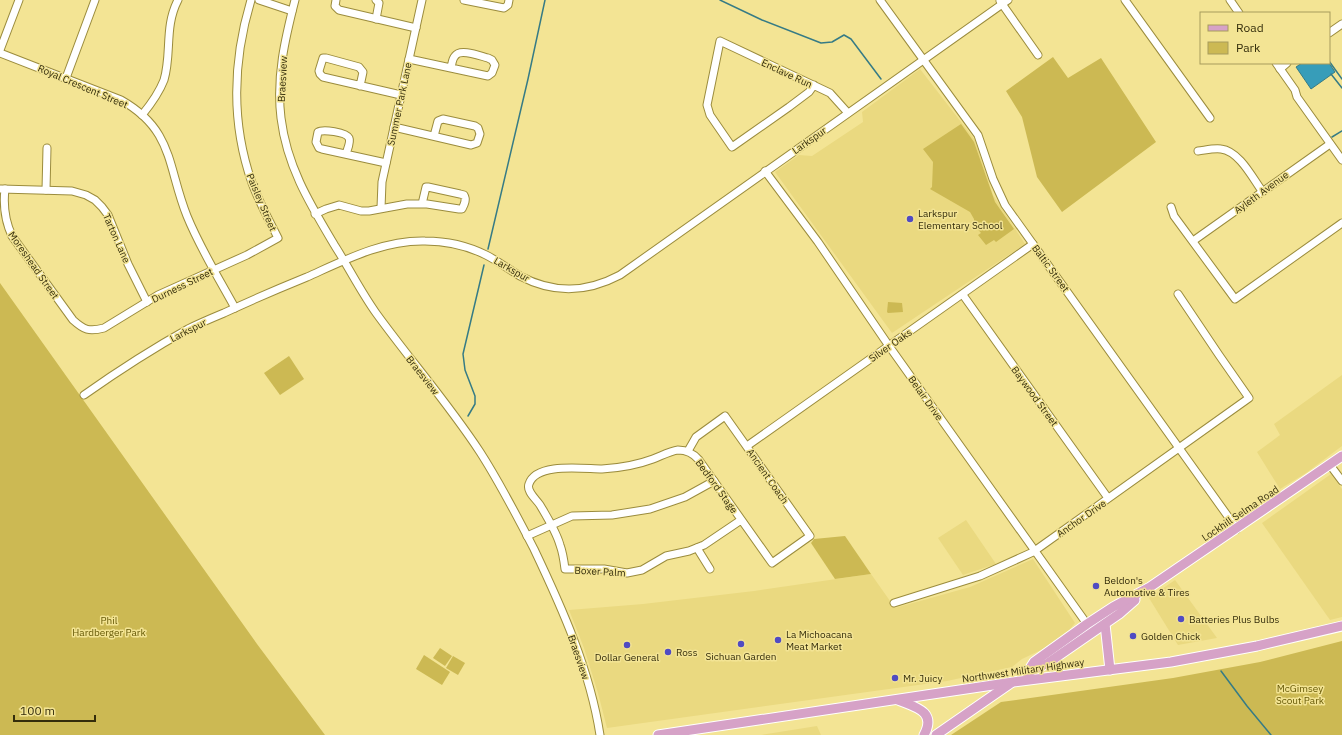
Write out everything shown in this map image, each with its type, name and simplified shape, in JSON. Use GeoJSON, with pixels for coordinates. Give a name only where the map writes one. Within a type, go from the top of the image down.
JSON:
{"type":"FeatureCollection","features":[{"type":"Feature","properties":{"kind":"main road","name":"Lockhill Selma Road"},"geometry":{"type":"LineString","coordinates":[[938,734],[1012,682],[1048,663],[1105,624],[1150,588],[1342,456]]}},
{"type":"Feature","properties":{"kind":"main road","name":"Lockhill Selma Road"},"geometry":{"type":"LineString","coordinates":[[1027,673],[1034,662],[1087,624],[1113,607],[1150,588]]}},
{"type":"Feature","properties":{"kind":"main road"},"geometry":{"type":"LineString","coordinates":[[1071,647],[1086,631],[1087,624]]}},
{"type":"Feature","properties":{"kind":"main road"},"geometry":{"type":"LineString","coordinates":[[1105,624],[1110,670]]}},
{"type":"Feature","properties":{"kind":"main road","name":"Northwest Military Highway"},"geometry":{"type":"LineString","coordinates":[[658,735],[1012,682],[1171,662],[1251,647],[1342,626]]}},
{"type":"Feature","properties":{"kind":"main road"},"geometry":{"type":"LineString","coordinates":[[896,699],[924,711],[928,720],[927,729],[924,735]]}},
{"type":"Feature","properties":{"kind":"street"},"geometry":{"type":"LineString","coordinates":[[0,52],[19,0]]}},
{"type":"Feature","properties":{"kind":"street"},"geometry":{"type":"LineString","coordinates":[[66,78],[95,0]]}},
{"type":"Feature","properties":{"kind":"street"},"geometry":{"type":"LineString","coordinates":[[142,115],[156,97],[164,79],[169,28],[173,11],[178,0]]}},
{"type":"Feature","properties":{"kind":"street","name":"Paisley Street"},"geometry":{"type":"LineString","coordinates":[[251,0],[241,38],[237,67],[236,97],[239,126],[244,155],[252,184],[278,238]]}},
{"type":"Feature","properties":{"kind":"street"},"geometry":{"type":"LineString","coordinates":[[259,0],[292,11]]}},
{"type":"Feature","properties":{"kind":"street","name":"Braesview"},"geometry":{"type":"LineString","coordinates":[[296,0],[285,38],[280,69],[279,93],[285,141],[301,187],[315,214],[375,311],[480,451],[527,536],[560,605],[578,651],[592,697],[600,735]]}},
{"type":"Feature","properties":{"kind":"street"},"geometry":{"type":"LineString","coordinates":[[336,0],[335,6],[339,10],[416,28]]}},
{"type":"Feature","properties":{"kind":"street"},"geometry":{"type":"LineString","coordinates":[[376,0],[379,7],[376,19]]}},
{"type":"Feature","properties":{"kind":"street","name":"Summer Park Lane"},"geometry":{"type":"LineString","coordinates":[[381,208],[382,182],[422,0]]}},
{"type":"Feature","properties":{"kind":"street"},"geometry":{"type":"LineString","coordinates":[[465,0],[504,8],[508,5],[509,0]]}},
{"type":"Feature","properties":{"kind":"street","name":"Baltic Street"},"geometry":{"type":"LineString","coordinates":[[880,0],[978,135],[993,179],[1005,205],[1237,529]]}},
{"type":"Feature","properties":{"kind":"street"},"geometry":{"type":"LineString","coordinates":[[1125,0],[1210,118]]}},
{"type":"Feature","properties":{"kind":"street"},"geometry":{"type":"LineString","coordinates":[[1230,0],[1238,12]]}},
{"type":"Feature","properties":{"kind":"street"},"geometry":{"type":"LineString","coordinates":[[1003,1],[1038,55]]}},
{"type":"Feature","properties":{"kind":"street","name":"Larkspur"},"geometry":{"type":"LineString","coordinates":[[84,395],[142,355],[190,328],[344,261],[373,249],[394,243],[425,240],[456,244],[485,254],[497,260],[518,275],[541,285],[561,289],[592,287],[602,284],[620,275],[923,60],[1003,1]]}},
{"type":"Feature","properties":{"kind":"street"},"geometry":{"type":"LineString","coordinates":[[1330,32],[1342,24]]}},
{"type":"Feature","properties":{"kind":"street","name":"Enclave Run"},"geometry":{"type":"LineString","coordinates":[[814,85],[794,103],[732,147],[710,115],[707,105],[720,41],[814,85],[830,93],[848,113]]}},
{"type":"Feature","properties":{"kind":"street","name":"Royal Crescent Street"},"geometry":{"type":"LineString","coordinates":[[0,52],[121,100],[142,115],[155,128],[167,151],[186,215],[199,244],[235,308]]}},
{"type":"Feature","properties":{"kind":"street"},"geometry":{"type":"LineString","coordinates":[[409,59],[488,76],[492,73],[495,65],[492,60],[488,58],[460,52],[455,54],[451,68]]}},
{"type":"Feature","properties":{"kind":"street"},"geometry":{"type":"LineString","coordinates":[[360,86],[363,72],[360,67],[323,58],[319,71],[322,76],[360,86],[401,95]]}},
{"type":"Feature","properties":{"kind":"street"},"geometry":{"type":"LineString","coordinates":[[1278,66],[1342,160]]}},
{"type":"Feature","properties":{"kind":"street"},"geometry":{"type":"LineString","coordinates":[[394,127],[471,145],[477,143],[480,134],[478,128],[475,126],[443,119],[438,121],[434,136]]}},
{"type":"Feature","properties":{"kind":"street"},"geometry":{"type":"LineString","coordinates":[[346,154],[349,141],[348,137],[331,131],[324,130],[318,132],[316,142],[319,148],[386,163]]}},
{"type":"Feature","properties":{"kind":"street","name":"Ayleth Avenue"},"geometry":{"type":"LineString","coordinates":[[1193,241],[1330,144]]}},
{"type":"Feature","properties":{"kind":"street"},"geometry":{"type":"LineString","coordinates":[[46,190],[47,148]]}},
{"type":"Feature","properties":{"kind":"street"},"geometry":{"type":"LineString","coordinates":[[1198,151],[1220,149],[1233,153],[1237,156],[1262,191]]}},
{"type":"Feature","properties":{"kind":"street","name":"Belair Drive"},"geometry":{"type":"LineString","coordinates":[[765,171],[818,242],[889,346],[1087,624]]}},
{"type":"Feature","properties":{"kind":"street"},"geometry":{"type":"LineString","coordinates":[[315,214],[339,205],[361,211],[407,204],[422,204],[462,209],[465,197],[464,195],[426,187],[422,204]]}},
{"type":"Feature","properties":{"kind":"street","name":"Tarton Lane"},"geometry":{"type":"LineString","coordinates":[[2,189],[77,192],[91,197],[108,215],[128,264],[148,302]]}},
{"type":"Feature","properties":{"kind":"street","name":"Moreshead Street"},"geometry":{"type":"LineString","coordinates":[[2,189],[4,214],[12,236],[72,320],[80,327],[88,330]]}},
{"type":"Feature","properties":{"kind":"street"},"geometry":{"type":"LineString","coordinates":[[1171,207],[1174,216],[1235,299],[1342,223]]}},
{"type":"Feature","properties":{"kind":"street","name":"Durness Street"},"geometry":{"type":"LineString","coordinates":[[88,330],[94,331],[104,328],[148,302],[247,255],[278,238]]}},
{"type":"Feature","properties":{"kind":"street","name":"Silver Oaks"},"geometry":{"type":"LineString","coordinates":[[747,446],[1033,244]]}},
{"type":"Feature","properties":{"kind":"street","name":"Anchor Drive"},"geometry":{"type":"LineString","coordinates":[[894,603],[986,574],[1035,550],[1249,398],[1178,294]]}},
{"type":"Feature","properties":{"kind":"street","name":"Baywood Street"},"geometry":{"type":"LineString","coordinates":[[962,295],[1108,498]]}},
{"type":"Feature","properties":{"kind":"street","name":"Ancient Coach"},"geometry":{"type":"LineString","coordinates":[[688,451],[696,437],[725,416],[810,536],[772,563]]}},
{"type":"Feature","properties":{"kind":"street","name":"Bedford Stage"},"geometry":{"type":"LineString","coordinates":[[551,526],[528,485],[532,478],[541,473],[565,467],[592,469],[624,467],[652,460],[671,452],[681,450],[688,451],[699,460],[772,563]]}},
{"type":"Feature","properties":{"kind":"street"},"geometry":{"type":"LineString","coordinates":[[1330,465],[1342,481]]}},
{"type":"Feature","properties":{"kind":"street"},"geometry":{"type":"LineString","coordinates":[[527,536],[576,515],[612,515],[650,509],[685,497],[714,481]]}},
{"type":"Feature","properties":{"kind":"street","name":"Boxer Palm"},"geometry":{"type":"LineString","coordinates":[[551,526],[561,546],[565,569],[604,569],[634,572],[649,567],[666,556],[697,548],[713,540],[741,520]]}},
{"type":"Feature","properties":{"kind":"street"},"geometry":{"type":"LineString","coordinates":[[697,548],[710,569]]}},
{"type":"Feature","properties":{"kind":"shaded area","name":"Larkspur Elementary School"},"geometry":{"type":"Polygon","coordinates":[[[920,69],[975,140],[993,195],[1025,244],[892,333],[775,172],[799,155],[812,156],[863,122],[862,112],[920,69]]]}},
{"type":"Feature","properties":{"kind":"shaded area"},"geometry":{"type":"Polygon","coordinates":[[[1342,375],[1342,446],[1306,473],[1280,489],[1257,452],[1280,435],[1274,424],[1342,375]]]}},
{"type":"Feature","properties":{"kind":"shaded area"},"geometry":{"type":"Polygon","coordinates":[[[1331,474],[1342,489],[1342,617],[1330,620],[1262,523],[1331,474]]]}},
{"type":"Feature","properties":{"kind":"shaded area"},"geometry":{"type":"Polygon","coordinates":[[[966,520],[996,564],[963,575],[938,538],[966,520]]]}},
{"type":"Feature","properties":{"kind":"shaded area"},"geometry":{"type":"Polygon","coordinates":[[[1033,559],[1075,623],[1066,634],[1043,649],[1022,659],[1012,667],[947,681],[607,728],[584,648],[569,610],[643,604],[754,591],[871,574],[895,608],[970,587],[1033,559]]]}},
{"type":"Feature","properties":{"kind":"shaded area"},"geometry":{"type":"Polygon","coordinates":[[[1175,580],[1217,638],[1178,645],[1149,598],[1175,580]]]}},
{"type":"Feature","properties":{"kind":"shaded area"},"geometry":{"type":"Polygon","coordinates":[[[817,726],[821,735],[761,735],[817,726]]]}},
{"type":"Feature","properties":{"kind":"green space"},"geometry":{"type":"Polygon","coordinates":[[[1053,57],[1068,78],[1101,58],[1156,142],[1062,212],[1037,177],[1022,117],[1006,91],[1053,57]]]}},
{"type":"Feature","properties":{"kind":"green space"},"geometry":{"type":"Polygon","coordinates":[[[961,124],[974,142],[995,202],[1014,229],[996,242],[994,240],[986,245],[978,235],[981,233],[974,225],[974,219],[970,212],[930,189],[932,187],[933,162],[923,149],[961,124]]]}},
{"type":"Feature","properties":{"kind":"green space","name":"Phil Hardberger Park"},"geometry":{"type":"Polygon","coordinates":[[[0,283],[257,644],[325,735],[0,735],[0,283]]]}},
{"type":"Feature","properties":{"kind":"green space"},"geometry":{"type":"Polygon","coordinates":[[[888,302],[902,303],[903,312],[888,313],[888,302]]]}},
{"type":"Feature","properties":{"kind":"green space"},"geometry":{"type":"Polygon","coordinates":[[[289,356],[304,379],[280,395],[264,373],[289,356]]]}},
{"type":"Feature","properties":{"kind":"green space"},"geometry":{"type":"Polygon","coordinates":[[[845,536],[871,574],[835,579],[811,543],[814,539],[845,536]]]}},
{"type":"Feature","properties":{"kind":"green space","name":"McGimsey Scout Park"},"geometry":{"type":"Polygon","coordinates":[[[1342,641],[1342,735],[951,735],[1001,702],[1173,678],[1260,662],[1342,641]]]}},
{"type":"Feature","properties":{"kind":"green space"},"geometry":{"type":"Polygon","coordinates":[[[440,648],[452,656],[445,666],[433,658],[440,648]]]}},
{"type":"Feature","properties":{"kind":"green space"},"geometry":{"type":"Polygon","coordinates":[[[424,655],[450,672],[442,685],[416,669],[424,655]]]}},
{"type":"Feature","properties":{"kind":"green space"},"geometry":{"type":"Polygon","coordinates":[[[453,656],[465,663],[458,675],[446,668],[453,656]]]}},
{"type":"Feature","properties":{"kind":"water"},"geometry":{"type":"Polygon","coordinates":[[[1300,64],[1330,64],[1335,72],[1311,89],[1296,67],[1300,64]]]}},
{"type":"Feature","properties":{"kind":"waterway"},"geometry":{"type":"LineString","coordinates":[[488,249],[545,0]]}},
{"type":"Feature","properties":{"kind":"waterway"},"geometry":{"type":"LineString","coordinates":[[720,0],[762,20],[821,43],[832,42],[844,35],[851,39],[881,79]]}},
{"type":"Feature","properties":{"kind":"waterway"},"geometry":{"type":"LineString","coordinates":[[1330,62],[1342,79]]}},
{"type":"Feature","properties":{"kind":"waterway"},"geometry":{"type":"LineString","coordinates":[[1331,74],[1342,88]]}},
{"type":"Feature","properties":{"kind":"waterway"},"geometry":{"type":"LineString","coordinates":[[1332,137],[1342,131]]}},
{"type":"Feature","properties":{"kind":"waterway"},"geometry":{"type":"LineString","coordinates":[[468,416],[475,404],[475,396],[465,370],[463,354],[484,265]]}},
{"type":"Feature","properties":{"kind":"waterway"},"geometry":{"type":"LineString","coordinates":[[1221,671],[1271,735]]}},
{"type":"Feature","properties":{"kind":"place","name":"Larkspur Elementary School"},"geometry":{"type":"Point","coordinates":[910,219]}},
{"type":"Feature","properties":{"kind":"place","name":"Beldon's Automotive & Tires"},"geometry":{"type":"Point","coordinates":[1096,586]}},
{"type":"Feature","properties":{"kind":"place","name":"Batteries Plus Bulbs"},"geometry":{"type":"Point","coordinates":[1181,619]}},
{"type":"Feature","properties":{"kind":"place","name":"Golden Chick"},"geometry":{"type":"Point","coordinates":[1133,636]}},
{"type":"Feature","properties":{"kind":"place","name":"La Michoacana Meat Market"},"geometry":{"type":"Point","coordinates":[778,640]}},
{"type":"Feature","properties":{"kind":"place","name":"Sichuan Garden"},"geometry":{"type":"Point","coordinates":[741,644]}},
{"type":"Feature","properties":{"kind":"place","name":"Dollar General"},"geometry":{"type":"Point","coordinates":[627,645]}},
{"type":"Feature","properties":{"kind":"place","name":"Ross"},"geometry":{"type":"Point","coordinates":[668,652]}},
{"type":"Feature","properties":{"kind":"place","name":"Mr. Juicy"},"geometry":{"type":"Point","coordinates":[895,678]}}]}
